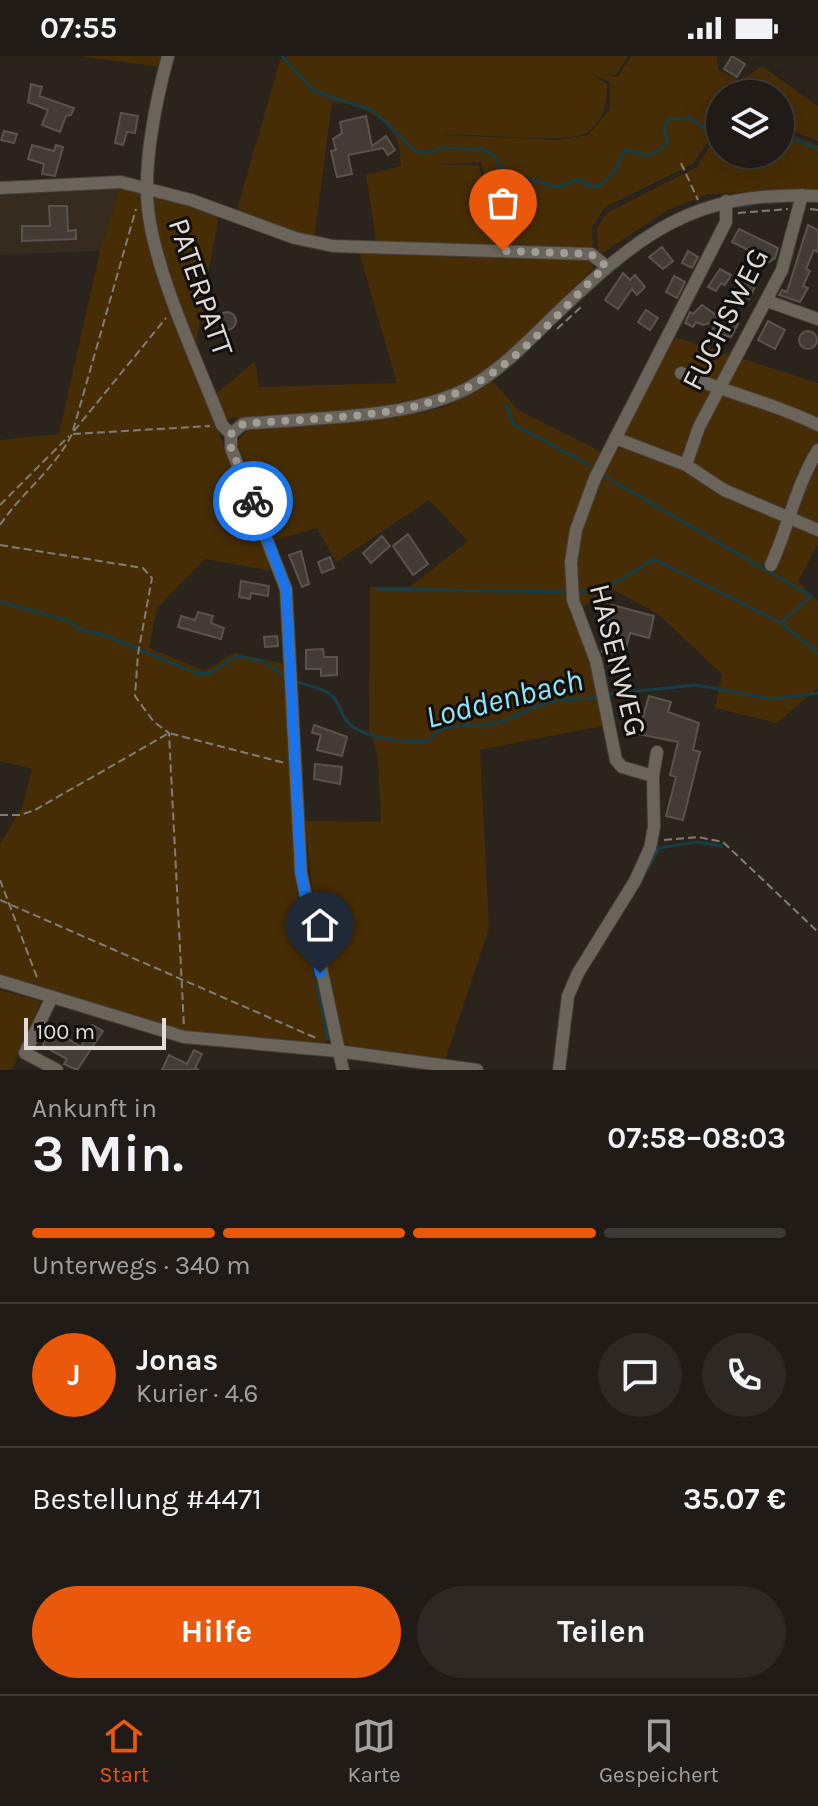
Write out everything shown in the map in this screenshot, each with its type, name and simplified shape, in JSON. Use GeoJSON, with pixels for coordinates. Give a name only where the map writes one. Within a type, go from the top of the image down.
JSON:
{"type":"FeatureCollection","features":[{"type":"Feature","properties":{"kind":"street","name":"PATERPATT"},"geometry":{"type":"LineString","coordinates":[[168,56],[153,132],[148,187],[153,237],[176,305],[286,589],[301,873],[343,1070]]}},
{"type":"Feature","properties":{"kind":"street"},"geometry":{"type":"LineString","coordinates":[[0,188],[100,180],[148,187],[314,244],[591,254],[606,266]]}},
{"type":"Feature","properties":{"kind":"street","name":"FUCHSWEG"},"geometry":{"type":"LineString","coordinates":[[686,465],[699,427],[767,301],[788,253],[802,195]]}},
{"type":"Feature","properties":{"kind":"street"},"geometry":{"type":"LineString","coordinates":[[226,430],[243,424],[397,409],[434,402],[488,375],[606,266],[673,220],[753,196],[818,196]]}},
{"type":"Feature","properties":{"kind":"street","name":"HASENWEG"},"geometry":{"type":"LineString","coordinates":[[559,1070],[568,996],[578,973],[643,867],[652,840],[653,776],[622,767],[616,760],[596,661],[577,615],[571,587],[576,530],[595,478],[726,222],[726,206]]}},
{"type":"Feature","properties":{"kind":"street"},"geometry":{"type":"LineString","coordinates":[[767,301],[818,319]]}},
{"type":"Feature","properties":{"kind":"street"},"geometry":{"type":"LineString","coordinates":[[681,373],[718,389],[789,411],[818,425]]}},
{"type":"Feature","properties":{"kind":"street"},"geometry":{"type":"LineString","coordinates":[[615,438],[686,465],[724,490],[818,530]]}},
{"type":"Feature","properties":{"kind":"street"},"geometry":{"type":"LineString","coordinates":[[771,565],[789,526],[789,516],[806,468],[818,450]]}},
{"type":"Feature","properties":{"kind":"street"},"geometry":{"type":"LineString","coordinates":[[653,776],[657,752]]}},
{"type":"Feature","properties":{"kind":"street"},"geometry":{"type":"LineString","coordinates":[[0,981],[184,1037],[337,1051],[477,1070]]}},
{"type":"Feature","properties":{"kind":"street"},"geometry":{"type":"LineString","coordinates":[[48,998],[25,1053],[57,1070]]}},
{"type":"Feature","properties":{"kind":"path"},"geometry":{"type":"LineString","coordinates":[[681,163],[699,201]]}},
{"type":"Feature","properties":{"kind":"path"},"geometry":{"type":"LineString","coordinates":[[0,525],[18,499],[64,449],[72,434],[135,212],[148,187]]}},
{"type":"Feature","properties":{"kind":"path"},"geometry":{"type":"LineString","coordinates":[[726,206],[818,210]]}},
{"type":"Feature","properties":{"kind":"path"},"geometry":{"type":"LineString","coordinates":[[545,325],[559,329],[589,298]]}},
{"type":"Feature","properties":{"kind":"path"},"geometry":{"type":"LineString","coordinates":[[0,505],[72,434],[176,305]]}},
{"type":"Feature","properties":{"kind":"path"},"geometry":{"type":"LineString","coordinates":[[72,434],[226,430]]}},
{"type":"Feature","properties":{"kind":"path"},"geometry":{"type":"LineString","coordinates":[[0,545],[143,568],[152,578],[139,646],[135,696],[154,722],[169,733],[295,765]]}},
{"type":"Feature","properties":{"kind":"path"},"geometry":{"type":"LineString","coordinates":[[0,815],[20,815],[35,810],[169,733]]}},
{"type":"Feature","properties":{"kind":"path"},"geometry":{"type":"LineString","coordinates":[[169,733],[184,1037]]}},
{"type":"Feature","properties":{"kind":"path"},"geometry":{"type":"LineString","coordinates":[[652,840],[698,837],[723,842],[818,932]]}},
{"type":"Feature","properties":{"kind":"path"},"geometry":{"type":"LineString","coordinates":[[0,880],[48,998]]}},
{"type":"Feature","properties":{"kind":"path"},"geometry":{"type":"LineString","coordinates":[[0,900],[326,1042],[337,1051]]}},
{"type":"Feature","properties":{"kind":"shaded area"},"geometry":{"type":"Polygon","coordinates":[[[79,56],[164,56],[161,67],[79,56]]]}},
{"type":"Feature","properties":{"kind":"shaded area"},"geometry":{"type":"Polygon","coordinates":[[[289,56],[628,56],[616,75],[601,74],[618,77],[631,56],[717,56],[718,69],[738,80],[706,80],[706,144],[693,164],[605,207],[592,227],[593,251],[502,243],[481,162],[435,165],[479,165],[497,248],[377,245],[366,175],[401,166],[398,143],[386,124],[369,112],[332,102],[314,239],[237,210],[280,60],[289,56]],[[590,73],[607,84],[607,91],[601,118],[586,133],[559,138],[442,135],[557,140],[588,135],[610,110],[610,82],[590,73]]]}},
{"type":"Feature","properties":{"kind":"shaded area"},"geometry":{"type":"Polygon","coordinates":[[[762,66],[782,80],[741,80],[762,66]]]}},
{"type":"Feature","properties":{"kind":"shaded area"},"geometry":{"type":"Polygon","coordinates":[[[794,89],[818,106],[818,141],[794,132],[794,89]]]}},
{"type":"Feature","properties":{"kind":"shaded area"},"geometry":{"type":"Polygon","coordinates":[[[794,136],[818,145],[818,190],[709,194],[668,210],[602,253],[598,251],[597,228],[607,213],[697,167],[706,152],[706,168],[794,168],[794,136]]]}},
{"type":"Feature","properties":{"kind":"shaded area"},"geometry":{"type":"Polygon","coordinates":[[[120,189],[140,190],[219,214],[196,342],[216,394],[255,361],[259,387],[397,383],[359,252],[590,259],[594,268],[534,329],[485,371],[467,382],[443,392],[384,406],[227,419],[218,430],[273,571],[205,559],[157,608],[149,648],[205,671],[234,653],[285,664],[297,878],[327,1040],[324,1043],[239,1040],[184,1032],[0,977],[0,844],[22,808],[32,769],[0,761],[0,440],[59,434],[100,251],[120,189]]]}},
{"type":"Feature","properties":{"kind":"shaded area"},"geometry":{"type":"Polygon","coordinates":[[[136,190],[118,250],[0,255],[0,193],[136,190]]]}},
{"type":"Feature","properties":{"kind":"shaded area"},"geometry":{"type":"Polygon","coordinates":[[[675,337],[818,383],[818,544],[798,582],[818,601],[818,688],[777,723],[715,708],[722,674],[658,614],[610,588],[578,610],[575,574],[580,538],[590,503],[620,434],[675,337]]]}},
{"type":"Feature","properties":{"kind":"shaded area"},"geometry":{"type":"Polygon","coordinates":[[[493,381],[518,410],[602,452],[567,556],[566,590],[570,614],[593,662],[607,725],[480,750],[489,928],[445,1060],[342,1046],[316,923],[305,821],[381,822],[378,757],[369,730],[370,587],[410,587],[468,541],[429,500],[336,562],[317,528],[275,540],[237,442],[247,431],[425,412],[447,406],[493,381]]]}},
{"type":"Feature","properties":{"kind":"shaded area"},"geometry":{"type":"Polygon","coordinates":[[[0,990],[41,1001],[12,1070],[0,1070],[0,990]]]}},
{"type":"Feature","properties":{"kind":"building"},"geometry":{"type":"Polygon","coordinates":[[[732,56],[745,64],[737,77],[724,69],[732,56]]]}},
{"type":"Feature","properties":{"kind":"building"},"geometry":{"type":"Polygon","coordinates":[[[31,84],[42,87],[39,96],[74,108],[71,115],[66,116],[60,132],[42,125],[48,110],[28,102],[31,84]]]}},
{"type":"Feature","properties":{"kind":"building"},"geometry":{"type":"Polygon","coordinates":[[[121,113],[138,116],[135,133],[127,132],[123,145],[115,143],[121,113]]]}},
{"type":"Feature","properties":{"kind":"building"},"geometry":{"type":"Polygon","coordinates":[[[366,116],[372,146],[386,136],[395,150],[388,155],[383,148],[348,155],[352,174],[337,177],[331,151],[336,150],[333,139],[342,133],[340,122],[366,116]]]}},
{"type":"Feature","properties":{"kind":"building"},"geometry":{"type":"Polygon","coordinates":[[[4,131],[17,134],[14,143],[1,140],[4,131]]]}},
{"type":"Feature","properties":{"kind":"building"},"geometry":{"type":"Polygon","coordinates":[[[32,145],[54,151],[56,145],[63,147],[55,176],[42,174],[44,164],[28,159],[32,145]]]}},
{"type":"Feature","properties":{"kind":"building"},"geometry":{"type":"Polygon","coordinates":[[[49,206],[67,206],[68,231],[76,230],[76,239],[22,241],[22,226],[50,226],[49,206]]]}},
{"type":"Feature","properties":{"kind":"building"},"geometry":{"type":"Polygon","coordinates":[[[808,225],[818,230],[818,252],[814,250],[806,269],[810,271],[803,286],[808,288],[800,302],[779,295],[782,290],[787,292],[808,225]]]}},
{"type":"Feature","properties":{"kind":"building"},"geometry":{"type":"Polygon","coordinates":[[[739,229],[778,248],[775,258],[766,264],[756,259],[758,255],[732,242],[739,229]]]}},
{"type":"Feature","properties":{"kind":"building"},"geometry":{"type":"Polygon","coordinates":[[[662,247],[673,261],[663,269],[649,257],[662,247]]]}},
{"type":"Feature","properties":{"kind":"building"},"geometry":{"type":"Polygon","coordinates":[[[688,251],[698,257],[692,268],[682,263],[688,251]]]}},
{"type":"Feature","properties":{"kind":"building"},"geometry":{"type":"Polygon","coordinates":[[[720,269],[731,275],[725,285],[721,283],[716,291],[708,287],[720,269]]]}},
{"type":"Feature","properties":{"kind":"building"},"geometry":{"type":"Polygon","coordinates":[[[623,273],[630,280],[635,275],[645,287],[637,295],[632,289],[618,309],[605,300],[623,273]]]}},
{"type":"Feature","properties":{"kind":"building"},"geometry":{"type":"Polygon","coordinates":[[[674,276],[685,282],[677,298],[666,292],[674,276]]]}},
{"type":"Feature","properties":{"kind":"building"},"geometry":{"type":"Polygon","coordinates":[[[744,282],[755,287],[749,299],[738,293],[744,282]]]}},
{"type":"Feature","properties":{"kind":"building"},"geometry":{"type":"Polygon","coordinates":[[[702,305],[723,320],[725,316],[738,324],[731,337],[711,332],[717,321],[703,325],[696,322],[693,327],[685,323],[690,312],[693,314],[702,305]]]}},
{"type":"Feature","properties":{"kind":"building"},"geometry":{"type":"Polygon","coordinates":[[[646,310],[658,318],[650,330],[638,322],[646,310]]]}},
{"type":"Feature","properties":{"kind":"building"},"geometry":{"type":"Polygon","coordinates":[[[227,312],[236,321],[227,330],[218,321],[227,312]]]}},
{"type":"Feature","properties":{"kind":"building"},"geometry":{"type":"Polygon","coordinates":[[[768,321],[785,330],[775,349],[758,340],[768,321]]]}},
{"type":"Feature","properties":{"kind":"building"},"geometry":{"type":"Polygon","coordinates":[[[808,331],[817,340],[808,349],[799,340],[808,331]]]}},
{"type":"Feature","properties":{"kind":"building"},"geometry":{"type":"Polygon","coordinates":[[[408,534],[428,564],[413,575],[393,546],[408,534]]]}},
{"type":"Feature","properties":{"kind":"building"},"geometry":{"type":"Polygon","coordinates":[[[382,536],[390,546],[371,563],[363,553],[382,536]]]}},
{"type":"Feature","properties":{"kind":"building"},"geometry":{"type":"Polygon","coordinates":[[[301,551],[309,584],[302,587],[289,555],[301,551]]]}},
{"type":"Feature","properties":{"kind":"building"},"geometry":{"type":"Polygon","coordinates":[[[330,557],[334,568],[322,573],[318,562],[330,557]]]}},
{"type":"Feature","properties":{"kind":"building"},"geometry":{"type":"Polygon","coordinates":[[[241,581],[269,586],[268,596],[251,593],[250,599],[239,597],[241,581]]]}},
{"type":"Feature","properties":{"kind":"building"},"geometry":{"type":"Polygon","coordinates":[[[612,605],[654,616],[649,638],[630,633],[625,652],[618,650],[617,655],[602,652],[612,605]]]}},
{"type":"Feature","properties":{"kind":"building"},"geometry":{"type":"Polygon","coordinates":[[[198,612],[213,616],[211,623],[224,628],[221,639],[178,627],[181,616],[195,620],[198,612]]]}},
{"type":"Feature","properties":{"kind":"building"},"geometry":{"type":"Polygon","coordinates":[[[277,636],[278,646],[265,647],[264,637],[277,636]]]}},
{"type":"Feature","properties":{"kind":"building"},"geometry":{"type":"Polygon","coordinates":[[[323,649],[324,657],[337,657],[337,675],[321,676],[321,669],[306,669],[306,650],[323,649]]]}},
{"type":"Feature","properties":{"kind":"building"},"geometry":{"type":"Polygon","coordinates":[[[649,696],[671,702],[668,712],[699,723],[693,750],[700,752],[683,820],[666,816],[676,777],[670,775],[678,742],[638,734],[649,696]]]}},
{"type":"Feature","properties":{"kind":"building"},"geometry":{"type":"Polygon","coordinates":[[[314,725],[347,737],[342,756],[317,750],[321,735],[312,733],[314,725]]]}},
{"type":"Feature","properties":{"kind":"building"},"geometry":{"type":"Polygon","coordinates":[[[315,764],[342,767],[340,784],[314,779],[315,764]]]}},
{"type":"Feature","properties":{"kind":"building"},"geometry":{"type":"Polygon","coordinates":[[[92,1025],[103,1031],[77,1070],[64,1064],[67,1059],[43,1046],[48,1026],[81,1047],[92,1025]]]}},
{"type":"Feature","properties":{"kind":"building"},"geometry":{"type":"Polygon","coordinates":[[[194,1050],[202,1054],[195,1068],[199,1070],[162,1070],[169,1055],[187,1064],[194,1050]]]}},
{"type":"Feature","properties":{"kind":"waterway"},"geometry":{"type":"LineString","coordinates":[[282,56],[314,91],[374,111],[414,150],[425,153],[443,148],[481,149],[495,156],[504,172],[557,187],[580,179],[588,186],[600,186],[617,168],[625,149],[646,156],[663,148],[668,141],[663,128],[669,119],[690,118],[706,130]]}},
{"type":"Feature","properties":{"kind":"waterway"},"geometry":{"type":"LineString","coordinates":[[794,139],[818,149]]}},
{"type":"Feature","properties":{"kind":"waterway"},"geometry":{"type":"LineString","coordinates":[[765,203],[781,202]]}},
{"type":"Feature","properties":{"kind":"waterway"},"geometry":{"type":"LineString","coordinates":[[738,207],[750,205]]}},
{"type":"Feature","properties":{"kind":"waterway"},"geometry":{"type":"LineString","coordinates":[[506,404],[513,424],[589,465]]}},
{"type":"Feature","properties":{"kind":"waterway"},"geometry":{"type":"LineString","coordinates":[[601,474],[811,596],[781,623]]}},
{"type":"Feature","properties":{"kind":"waterway"},"geometry":{"type":"LineString","coordinates":[[580,592],[607,588],[654,559],[781,623],[818,653]]}},
{"type":"Feature","properties":{"kind":"waterway"},"geometry":{"type":"LineString","coordinates":[[377,589],[563,592]]}},
{"type":"Feature","properties":{"kind":"waterway","name":"Loddenbach"},"geometry":{"type":"LineString","coordinates":[[0,602],[70,621],[79,629],[104,635],[196,673],[208,674],[236,656],[263,661],[283,675]]}},
{"type":"Feature","properties":{"kind":"waterway","name":"Loddenbach"},"geometry":{"type":"LineString","coordinates":[[295,681],[330,694],[346,720],[362,732],[409,741],[429,741],[435,734],[453,726],[504,721],[548,702],[599,697]]}},
{"type":"Feature","properties":{"kind":"waterway","name":"Loddenbach"},"geometry":{"type":"LineString","coordinates":[[610,694],[696,685],[772,699],[818,693]]}},
{"type":"Feature","properties":{"kind":"waterway"},"geometry":{"type":"LineString","coordinates":[[646,872],[659,848],[697,842],[722,846]]}},
{"type":"Feature","properties":{"kind":"waterway"},"geometry":{"type":"LineString","coordinates":[[298,888],[328,1039]]}},
{"type":"Feature","properties":{"kind":"way so far"},"geometry":{"type":"LineString","coordinates":[[253,501],[231,448],[231,434],[235,429],[243,424],[397,409],[443,399],[469,387],[508,360],[606,266],[591,254],[503,251]]}},
{"type":"Feature","properties":{"kind":"route"},"geometry":{"type":"LineString","coordinates":[[253,501],[286,589],[301,873],[320,973]]}}]}
